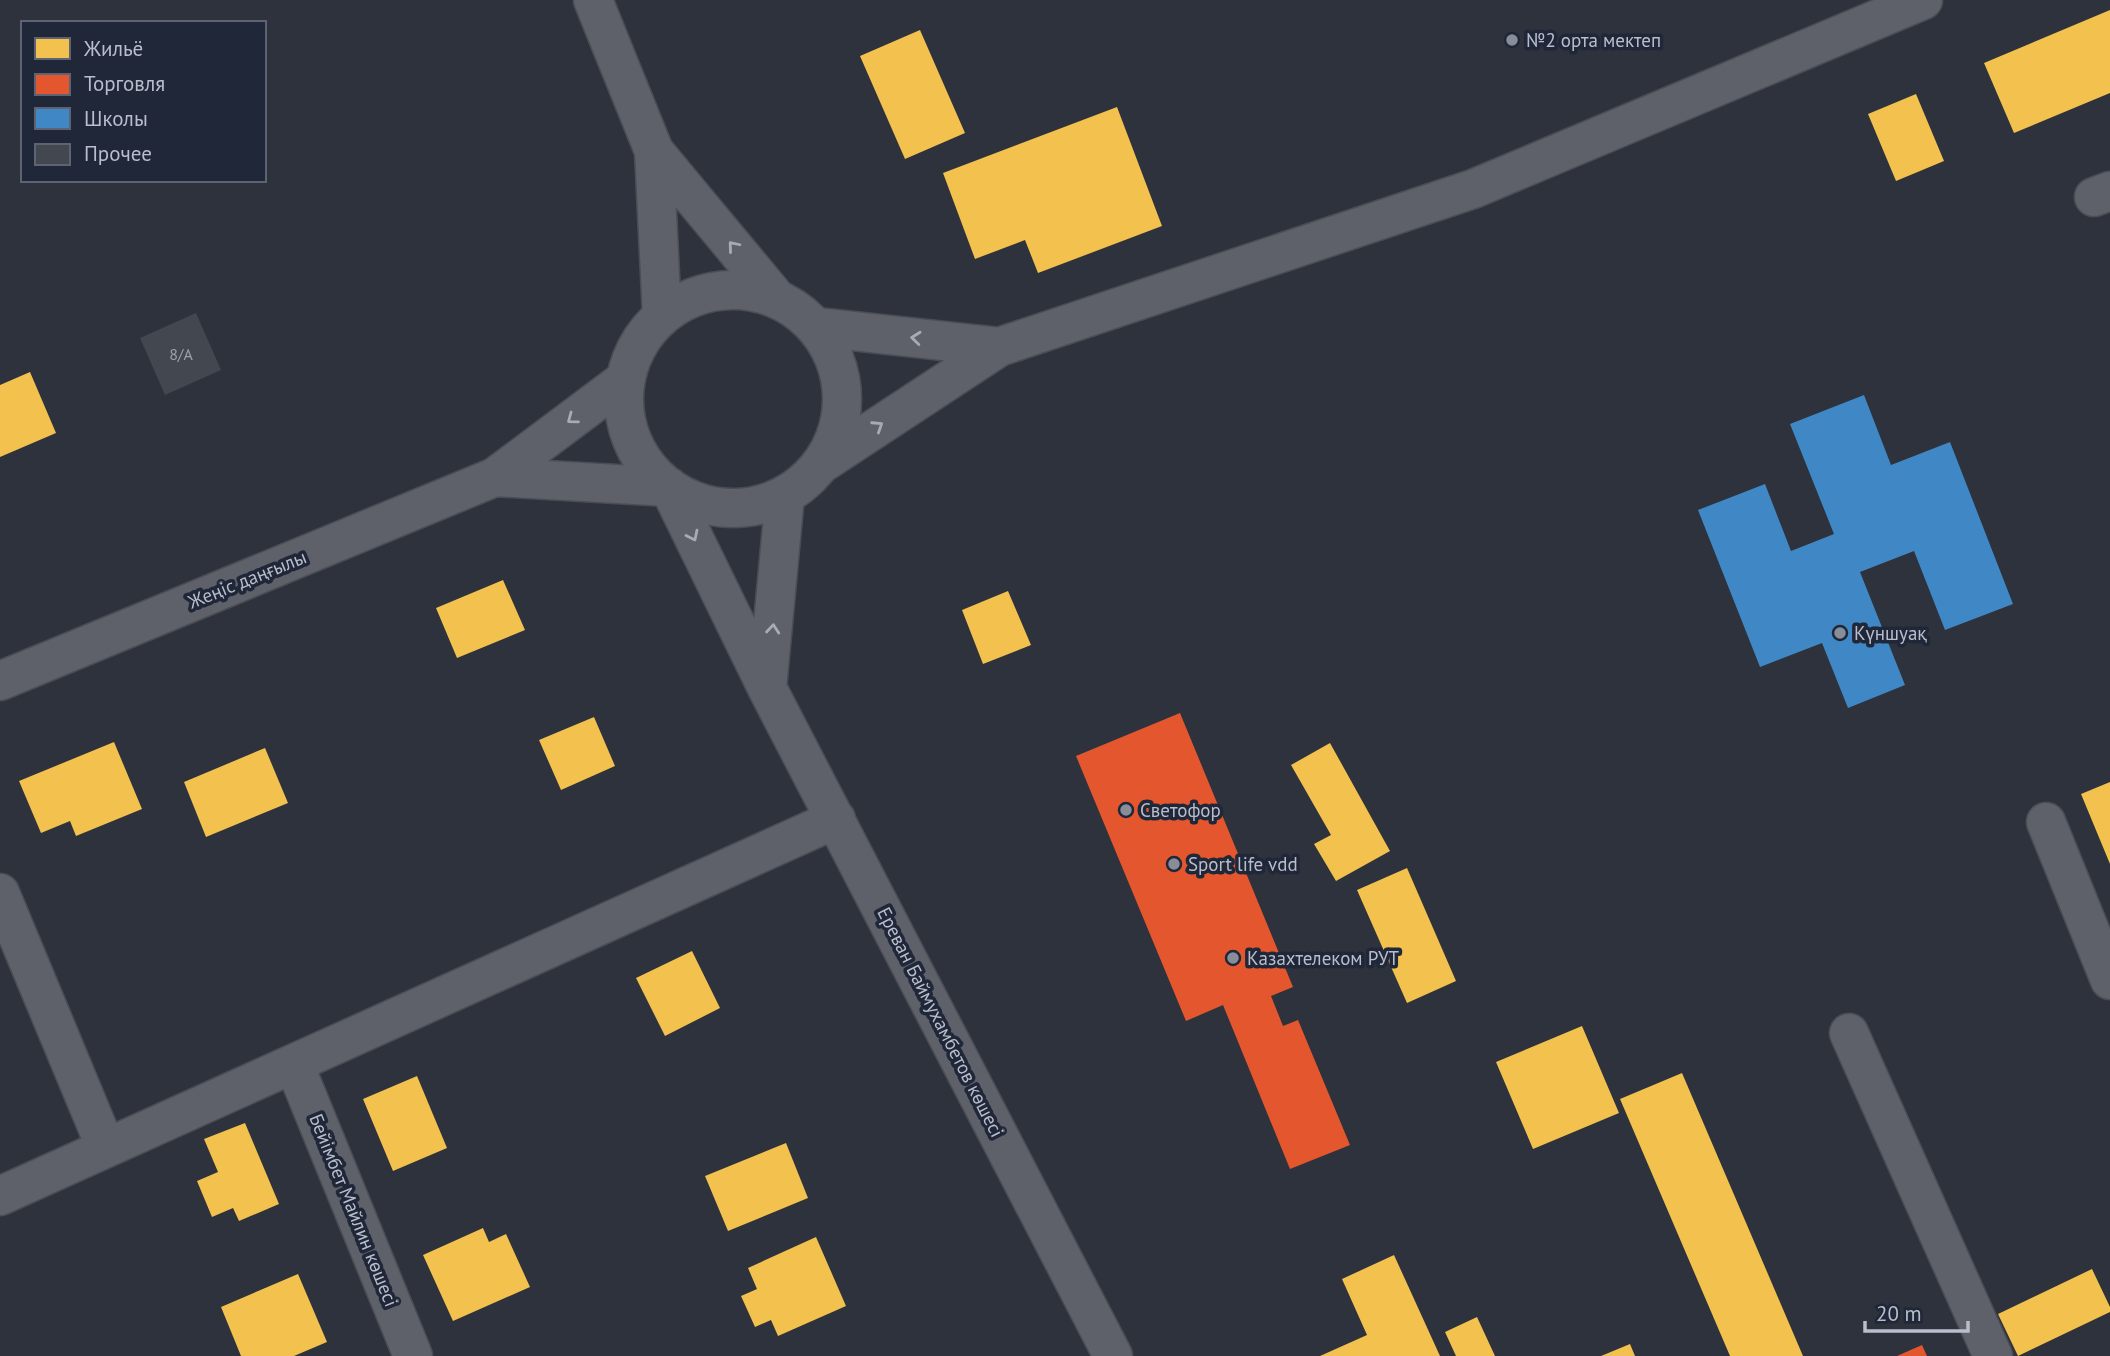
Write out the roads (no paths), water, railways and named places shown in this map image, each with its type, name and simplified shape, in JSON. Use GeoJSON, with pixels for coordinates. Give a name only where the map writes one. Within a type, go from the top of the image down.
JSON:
{"type":"FeatureCollection","features":[{"type":"Feature","properties":{"kind":"street"},"geometry":{"type":"LineString","coordinates":[[593,0],[654,151],[777,299]]}},
{"type":"Feature","properties":{"kind":"street"},"geometry":{"type":"LineString","coordinates":[[821,464],[999,347],[1473,189],[1923,0]]}},
{"type":"Feature","properties":{"kind":"street"},"geometry":{"type":"LineString","coordinates":[[654,151],[662,316]]}},
{"type":"Feature","properties":{"kind":"street"},"geometry":{"type":"LineString","coordinates":[[729,290],[753,292],[777,299],[798,311],[816,327],[830,348],[839,370],[841,419],[833,442],[821,464],[805,482],[785,495],[762,504],[738,508],[713,506],[690,499],[669,487],[651,470],[637,450],[628,427],[624,403],[626,379],[633,355],[645,334],[662,316],[682,302],[705,293],[729,290]]}},
{"type":"Feature","properties":{"kind":"street"},"geometry":{"type":"LineString","coordinates":[[816,327],[999,347]]}},
{"type":"Feature","properties":{"kind":"street"},"geometry":{"type":"LineString","coordinates":[[495,477],[626,379]]}},
{"type":"Feature","properties":{"kind":"street"},"geometry":{"type":"LineString","coordinates":[[495,477],[669,487]]}},
{"type":"Feature","properties":{"kind":"street","name":"Жеңіс даңғылы"},"geometry":{"type":"LineString","coordinates":[[0,681],[495,477]]}},
{"type":"Feature","properties":{"kind":"street","name":"Ереван Баймухамбетов көшесі"},"geometry":{"type":"LineString","coordinates":[[669,487],[767,688],[1113,1356]]}},
{"type":"Feature","properties":{"kind":"street"},"geometry":{"type":"LineString","coordinates":[[767,688],[785,495]]}},
{"type":"Feature","properties":{"kind":"street"},"geometry":{"type":"LineString","coordinates":[[0,1196],[836,819]]}},
{"type":"Feature","properties":{"kind":"street"},"geometry":{"type":"LineString","coordinates":[[2046,822],[2110,980]]}},
{"type":"Feature","properties":{"kind":"street"},"geometry":{"type":"LineString","coordinates":[[0,892],[106,1148]]}},
{"type":"Feature","properties":{"kind":"street"},"geometry":{"type":"LineString","coordinates":[[1849,1033],[1993,1356]]}},
{"type":"Feature","properties":{"kind":"street","name":"Бейімбет Майлин көшесі"},"geometry":{"type":"LineString","coordinates":[[294,1064],[413,1356]]}},
{"type":"Feature","properties":{"kind":"place","name":"№2 орта мектеп"},"geometry":{"type":"Point","coordinates":[1512,40]}},
{"type":"Feature","properties":{"kind":"place","name":"Күншуақ"},"geometry":{"type":"Point","coordinates":[1840,633]}},
{"type":"Feature","properties":{"kind":"place","name":"Светофор"},"geometry":{"type":"Point","coordinates":[1126,810]}},
{"type":"Feature","properties":{"kind":"place","name":"Sport life vdd"},"geometry":{"type":"Point","coordinates":[1174,864]}},
{"type":"Feature","properties":{"kind":"place","name":"Казахтелеком РУТ"},"geometry":{"type":"Point","coordinates":[1233,958]}}]}
